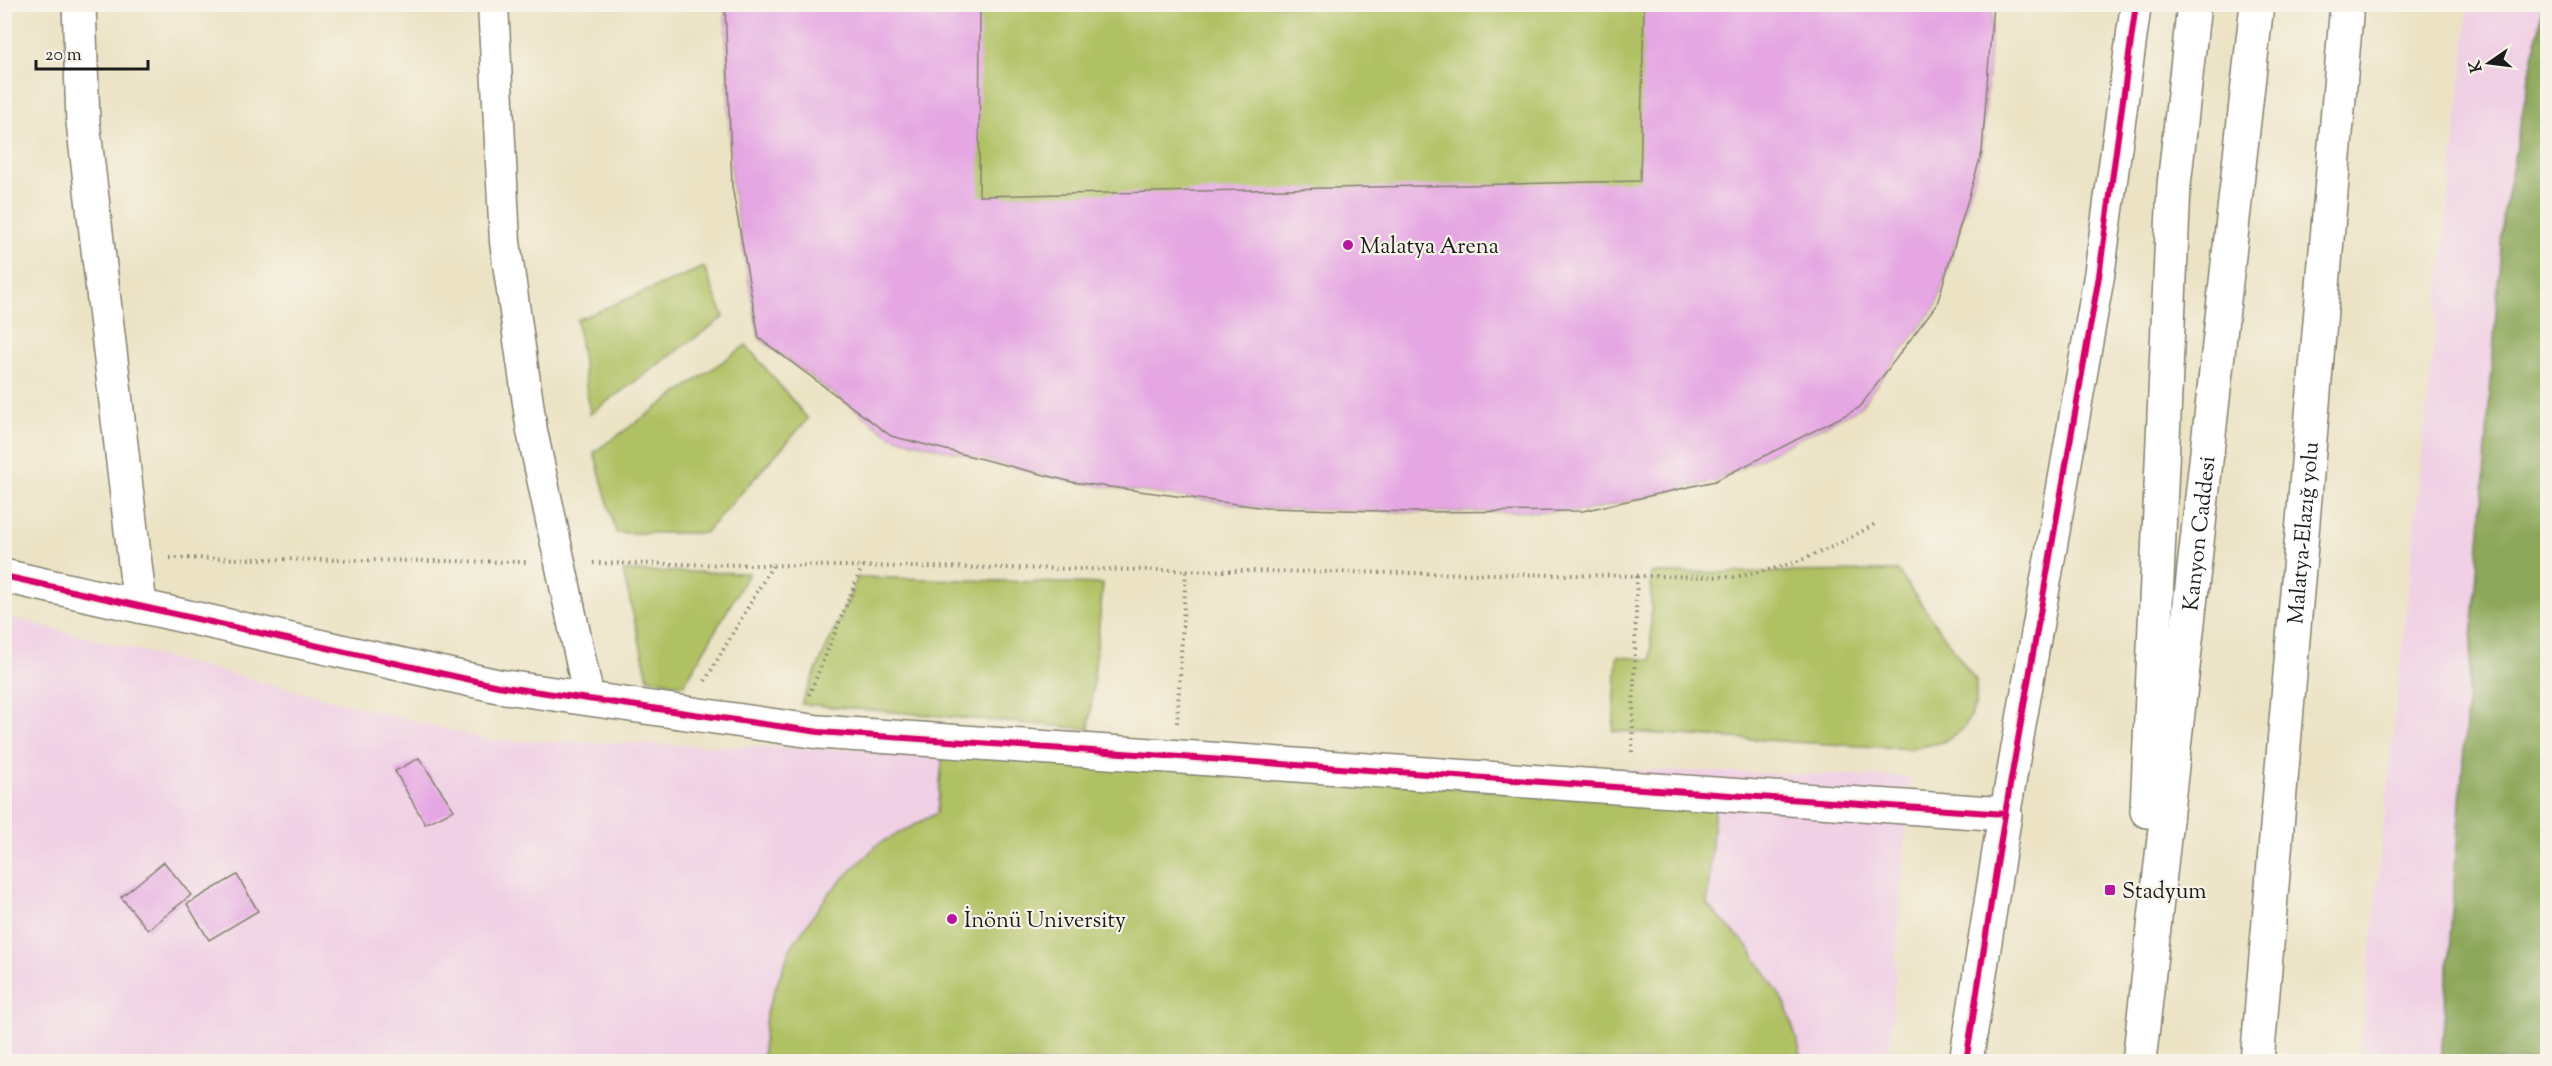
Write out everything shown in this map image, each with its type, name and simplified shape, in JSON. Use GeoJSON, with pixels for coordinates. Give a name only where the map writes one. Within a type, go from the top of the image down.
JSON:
{"type":"FeatureCollection","features":[{"type":"Feature","properties":{"kind":"main road"},"geometry":{"type":"LineString","coordinates":[[79,4],[83,122],[140,606]]}},
{"type":"Feature","properties":{"kind":"main road"},"geometry":{"type":"LineString","coordinates":[[2137,1062],[2174,185],[2194,4]]}},
{"type":"Feature","properties":{"kind":"main road","name":"Kanyon Caddesi"},"geometry":{"type":"LineString","coordinates":[[2137,1062],[2257,4]]}},
{"type":"Feature","properties":{"kind":"main road","name":"Malatya-Elazığ yolu"},"geometry":{"type":"LineString","coordinates":[[2257,1062],[2347,4]]}},
{"type":"Feature","properties":{"kind":"main road"},"geometry":{"type":"LineString","coordinates":[[4,576],[498,686],[795,729],[2005,814],[1966,1062]]}},
{"type":"Feature","properties":{"kind":"street"},"geometry":{"type":"LineString","coordinates":[[493,4],[505,242],[532,431],[589,699]]}},
{"type":"Feature","properties":{"kind":"street"},"geometry":{"type":"LineString","coordinates":[[2005,814],[2099,276],[2136,4]]}},
{"type":"Feature","properties":{"kind":"path"},"geometry":{"type":"LineString","coordinates":[[134,558],[1734,578],[1775,570],[1825,552],[1875,524]]}},
{"type":"Feature","properties":{"kind":"path"},"geometry":{"type":"LineString","coordinates":[[687,713],[772,566]]}},
{"type":"Feature","properties":{"kind":"path"},"geometry":{"type":"LineString","coordinates":[[795,729],[862,567]]}},
{"type":"Feature","properties":{"kind":"path"},"geometry":{"type":"LineString","coordinates":[[1175,756],[1186,571]]}},
{"type":"Feature","properties":{"kind":"path"},"geometry":{"type":"LineString","coordinates":[[1631,788],[1638,576]]}},
{"type":"Feature","properties":{"kind":"shaded area"},"geometry":{"type":"Polygon","coordinates":[[[2469,5],[2547,5],[2547,1061],[2359,1062],[2469,5]]]}},
{"type":"Feature","properties":{"kind":"shaded area","name":"İnönü University"},"geometry":{"type":"Polygon","coordinates":[[[4,616],[490,740],[1910,777],[1889,1061],[5,1061],[4,616]]]}},
{"type":"Feature","properties":{"kind":"green space"},"geometry":{"type":"Polygon","coordinates":[[[2543,4],[2548,5],[2547,1061],[2441,1061],[2503,216],[2543,4]]]}},
{"type":"Feature","properties":{"kind":"green space","name":"Malatya Arena"},"geometry":{"type":"Polygon","coordinates":[[[725,5],[1993,5],[1982,152],[1937,304],[1859,408],[1715,481],[1583,511],[1417,512],[1266,508],[1072,482],[891,436],[759,338],[732,186],[725,5]]]}},
{"type":"Feature","properties":{"kind":"green space"},"geometry":{"type":"Polygon","coordinates":[[[704,267],[724,317],[590,414],[577,320],[704,267]]]}},
{"type":"Feature","properties":{"kind":"green space"},"geometry":{"type":"Polygon","coordinates":[[[746,345],[808,419],[705,533],[616,533],[594,452],[746,345]]]}},
{"type":"Feature","properties":{"kind":"green space"},"geometry":{"type":"Polygon","coordinates":[[[623,571],[749,573],[684,685],[648,678],[623,571]]]}},
{"type":"Feature","properties":{"kind":"green space"},"geometry":{"type":"Polygon","coordinates":[[[1898,571],[1976,681],[1976,704],[1964,728],[1943,742],[1912,749],[1613,731],[1617,656],[1651,660],[1651,573],[1898,571]]]}},
{"type":"Feature","properties":{"kind":"green space"},"geometry":{"type":"Polygon","coordinates":[[[858,577],[1103,584],[1089,729],[801,704],[858,577]]]}},
{"type":"Feature","properties":{"kind":"green space"},"geometry":{"type":"Polygon","coordinates":[[[943,752],[1715,806],[1707,905],[1748,946],[1786,1005],[1803,1061],[762,1062],[766,1013],[791,947],[829,893],[878,844],[937,813],[943,752]]]}},
{"type":"Feature","properties":{"kind":"building","name":"Malatya Arena"},"geometry":{"type":"Polygon","coordinates":[[[725,4],[980,4],[979,196],[1640,181],[1644,4],[1993,4],[1982,152],[1937,304],[1859,408],[1715,481],[1583,511],[1417,512],[1266,508],[1072,482],[891,436],[759,338],[732,186],[725,4]]]}},
{"type":"Feature","properties":{"kind":"building"},"geometry":{"type":"Polygon","coordinates":[[[419,758],[454,810],[425,824],[395,771],[419,758]]]}},
{"type":"Feature","properties":{"kind":"building"},"geometry":{"type":"Polygon","coordinates":[[[164,862],[191,895],[148,930],[121,897],[164,862]]]}},
{"type":"Feature","properties":{"kind":"building"},"geometry":{"type":"Polygon","coordinates":[[[237,875],[258,911],[209,940],[187,904],[237,875]]]}},
{"type":"Feature","properties":{"kind":"cycle path"},"geometry":{"type":"LineString","coordinates":[[2005,814],[2099,276],[2136,4]]}},
{"type":"Feature","properties":{"kind":"cycle path"},"geometry":{"type":"LineString","coordinates":[[4,576],[498,686],[819,732],[2005,814],[1966,1062]]}},
{"type":"Feature","properties":{"kind":"place","name":"Malatya Arena"},"geometry":{"type":"Point","coordinates":[1348,245]}},
{"type":"Feature","properties":{"kind":"place","name":"Stadyum"},"geometry":{"type":"Point","coordinates":[2110,890]}},
{"type":"Feature","properties":{"kind":"place","name":"İnönü University"},"geometry":{"type":"Point","coordinates":[952,919]}}]}
